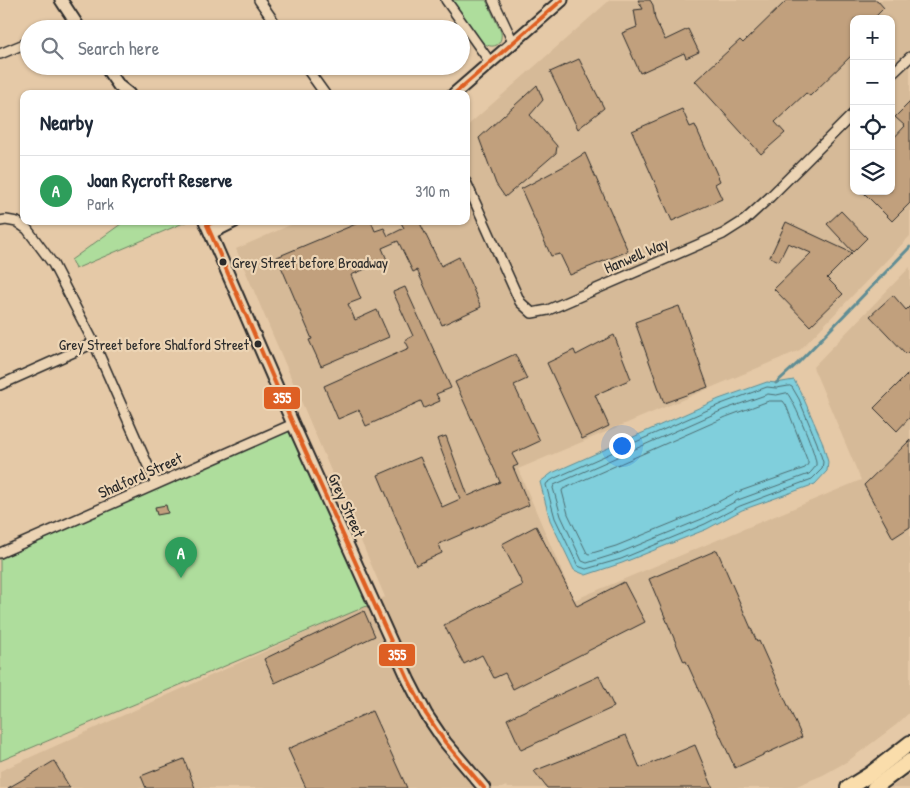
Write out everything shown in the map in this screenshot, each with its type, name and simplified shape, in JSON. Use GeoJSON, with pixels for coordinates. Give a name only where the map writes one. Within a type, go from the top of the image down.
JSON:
{"type":"FeatureCollection","features":[{"type":"Feature","properties":{"kind":"main road"},"geometry":{"type":"LineString","coordinates":[[848,788],[869,775],[910,743]]}},
{"type":"Feature","properties":{"kind":"main road"},"geometry":{"type":"LineString","coordinates":[[874,788],[910,762]]}},
{"type":"Feature","properties":{"kind":"street"},"geometry":{"type":"LineString","coordinates":[[61,0],[75,20]]}},
{"type":"Feature","properties":{"kind":"street"},"geometry":{"type":"LineString","coordinates":[[259,0],[273,20]]}},
{"type":"Feature","properties":{"kind":"street"},"geometry":{"type":"LineString","coordinates":[[446,0],[460,20]]}},
{"type":"Feature","properties":{"kind":"street"},"geometry":{"type":"LineString","coordinates":[[493,0],[512,42]]}},
{"type":"Feature","properties":{"kind":"street"},"geometry":{"type":"LineString","coordinates":[[458,90],[562,0]]}},
{"type":"Feature","properties":{"kind":"street"},"geometry":{"type":"LineString","coordinates":[[470,34],[490,62]]}},
{"type":"Feature","properties":{"kind":"street"},"geometry":{"type":"LineString","coordinates":[[0,54],[20,46]]}},
{"type":"Feature","properties":{"kind":"street"},"geometry":{"type":"LineString","coordinates":[[895,71],[910,57]]}},
{"type":"Feature","properties":{"kind":"street"},"geometry":{"type":"LineString","coordinates":[[111,75],[124,90]]}},
{"type":"Feature","properties":{"kind":"street"},"geometry":{"type":"LineString","coordinates":[[311,75],[322,90]]}},
{"type":"Feature","properties":{"kind":"street","name":"Hanwell Way"},"geometry":{"type":"LineString","coordinates":[[470,191],[520,302],[532,313],[548,310],[723,234],[745,220],[850,117]]}},
{"type":"Feature","properties":{"kind":"street"},"geometry":{"type":"LineString","coordinates":[[0,221],[6,220],[20,224]]}},
{"type":"Feature","properties":{"kind":"street"},"geometry":{"type":"LineString","coordinates":[[22,225],[27,229],[53,264],[94,343],[156,484]]}},
{"type":"Feature","properties":{"kind":"street","name":"Grey Street"},"geometry":{"type":"LineString","coordinates":[[209,225],[293,424],[409,681],[422,706],[445,742],[484,788]]}},
{"type":"Feature","properties":{"kind":"street"},"geometry":{"type":"LineString","coordinates":[[0,385],[94,343]]}},
{"type":"Feature","properties":{"kind":"street","name":"Shalford Street"},"geometry":{"type":"LineString","coordinates":[[0,553],[293,424]]}},
{"type":"Feature","properties":{"kind":"shaded area"},"geometry":{"type":"Polygon","coordinates":[[[610,0],[910,0],[910,236],[800,350],[518,469],[574,600],[861,480],[813,367],[910,267],[910,712],[896,725],[848,761],[823,775],[792,788],[508,788],[506,786],[502,788],[0,788],[0,771],[385,597],[236,249],[290,225],[470,225],[470,123],[610,0]]]}},
{"type":"Feature","properties":{"kind":"shaded area"},"geometry":{"type":"Polygon","coordinates":[[[910,774],[910,788],[890,788],[910,774]]]}},
{"type":"Feature","properties":{"kind":"green space"},"geometry":{"type":"Polygon","coordinates":[[[452,0],[486,0],[501,32],[499,43],[489,46],[482,42],[470,25],[470,20],[466,20],[452,0]]]}},
{"type":"Feature","properties":{"kind":"green space"},"geometry":{"type":"Polygon","coordinates":[[[119,225],[179,225],[75,269],[71,260],[119,225]]]}},
{"type":"Feature","properties":{"kind":"green space"},"geometry":{"type":"Polygon","coordinates":[[[293,424],[374,603],[0,761],[0,553],[293,424]]]}},
{"type":"Feature","properties":{"kind":"water"},"geometry":{"type":"Polygon","coordinates":[[[794,380],[822,441],[828,462],[827,471],[815,484],[742,510],[707,529],[622,563],[586,575],[574,570],[550,520],[540,482],[552,473],[719,399],[767,382],[776,383],[794,380]]]}},
{"type":"Feature","properties":{"kind":"building"},"geometry":{"type":"Polygon","coordinates":[[[638,0],[650,0],[653,5],[655,19],[665,40],[688,29],[699,52],[686,58],[684,53],[640,73],[622,33],[637,27],[634,10],[643,9],[638,0]]]}},
{"type":"Feature","properties":{"kind":"building"},"geometry":{"type":"Polygon","coordinates":[[[787,0],[877,0],[884,8],[877,15],[850,15],[850,57],[810,96],[806,93],[775,122],[785,133],[761,154],[695,81],[740,40],[743,43],[787,0]]]}},
{"type":"Feature","properties":{"kind":"building"},"geometry":{"type":"Polygon","coordinates":[[[579,59],[604,108],[578,129],[550,72],[579,59]]]}},
{"type":"Feature","properties":{"kind":"building"},"geometry":{"type":"Polygon","coordinates":[[[537,85],[543,100],[530,115],[557,146],[556,153],[505,197],[496,184],[479,138],[537,85]]]}},
{"type":"Feature","properties":{"kind":"building"},"geometry":{"type":"Polygon","coordinates":[[[910,102],[910,203],[892,221],[866,195],[895,195],[895,137],[905,126],[895,117],[910,102]]]}},
{"type":"Feature","properties":{"kind":"building"},"geometry":{"type":"Polygon","coordinates":[[[682,109],[690,127],[695,125],[720,181],[715,184],[722,199],[672,221],[632,131],[682,109]]]}},
{"type":"Feature","properties":{"kind":"building"},"geometry":{"type":"Polygon","coordinates":[[[585,153],[628,251],[570,275],[560,254],[551,256],[521,189],[585,153]]]}},
{"type":"Feature","properties":{"kind":"building"},"geometry":{"type":"Polygon","coordinates":[[[841,211],[867,238],[853,252],[827,224],[841,211]]]}},
{"type":"Feature","properties":{"kind":"building"},"geometry":{"type":"Polygon","coordinates":[[[786,222],[852,253],[827,278],[843,294],[810,326],[774,289],[811,253],[788,243],[779,261],[770,257],[786,222]]]}},
{"type":"Feature","properties":{"kind":"building"},"geometry":{"type":"Polygon","coordinates":[[[353,225],[373,225],[375,231],[384,228],[388,236],[404,228],[402,225],[421,225],[441,266],[459,257],[481,307],[442,325],[417,270],[413,272],[398,241],[382,248],[387,260],[351,275],[361,299],[348,304],[355,320],[377,310],[389,337],[321,366],[309,340],[312,339],[277,257],[353,225]]]}},
{"type":"Feature","properties":{"kind":"building"},"geometry":{"type":"Polygon","coordinates":[[[405,287],[451,388],[436,394],[440,401],[424,408],[421,401],[366,426],[359,410],[338,419],[324,386],[409,348],[405,340],[413,336],[393,292],[405,287]]]}},
{"type":"Feature","properties":{"kind":"building"},"geometry":{"type":"Polygon","coordinates":[[[893,295],[906,310],[910,306],[910,350],[906,354],[870,316],[893,295]]]}},
{"type":"Feature","properties":{"kind":"building"},"geometry":{"type":"Polygon","coordinates":[[[679,306],[708,387],[664,403],[635,322],[679,306]]]}},
{"type":"Feature","properties":{"kind":"building"},"geometry":{"type":"Polygon","coordinates":[[[614,335],[631,379],[595,395],[609,426],[582,439],[547,363],[574,350],[576,355],[614,335]]]}},
{"type":"Feature","properties":{"kind":"building"},"geometry":{"type":"Polygon","coordinates":[[[515,354],[527,379],[514,385],[540,441],[512,454],[518,465],[513,467],[529,505],[439,544],[442,553],[416,565],[378,475],[420,457],[442,507],[460,499],[437,439],[446,436],[468,496],[500,482],[455,382],[515,354]]]}},
{"type":"Feature","properties":{"kind":"building"},"geometry":{"type":"Polygon","coordinates":[[[910,372],[910,417],[897,431],[874,408],[910,372]]]}},
{"type":"Feature","properties":{"kind":"building"},"geometry":{"type":"Polygon","coordinates":[[[910,440],[910,527],[893,538],[864,485],[910,440]]]}},
{"type":"Feature","properties":{"kind":"building"},"geometry":{"type":"Polygon","coordinates":[[[166,505],[168,513],[157,515],[155,507],[166,505]]]}},
{"type":"Feature","properties":{"kind":"building"},"geometry":{"type":"Polygon","coordinates":[[[536,526],[577,606],[624,582],[645,622],[513,689],[505,673],[494,678],[482,655],[464,664],[444,625],[523,585],[502,544],[536,526]]]}},
{"type":"Feature","properties":{"kind":"building"},"geometry":{"type":"Polygon","coordinates":[[[717,550],[757,642],[759,641],[802,737],[735,768],[686,661],[684,662],[649,579],[717,550]]]}},
{"type":"Feature","properties":{"kind":"building"},"geometry":{"type":"Polygon","coordinates":[[[364,611],[375,636],[275,683],[264,659],[364,611]]]}},
{"type":"Feature","properties":{"kind":"building"},"geometry":{"type":"Polygon","coordinates":[[[599,676],[614,707],[521,750],[507,719],[599,676]]]}},
{"type":"Feature","properties":{"kind":"building"},"geometry":{"type":"Polygon","coordinates":[[[372,711],[407,788],[306,788],[288,749],[372,711]]]}},
{"type":"Feature","properties":{"kind":"building"},"geometry":{"type":"Polygon","coordinates":[[[626,735],[640,768],[695,745],[713,788],[547,788],[534,771],[626,735]]]}},
{"type":"Feature","properties":{"kind":"building"},"geometry":{"type":"Polygon","coordinates":[[[184,759],[195,788],[146,788],[141,776],[184,759]]]}},
{"type":"Feature","properties":{"kind":"building"},"geometry":{"type":"Polygon","coordinates":[[[54,761],[70,788],[8,788],[34,773],[54,761]]]}},
{"type":"Feature","properties":{"kind":"waterway"},"geometry":{"type":"LineString","coordinates":[[776,383],[798,363],[910,247]]}},
{"type":"Feature","properties":{"kind":"transit line","name":"355"},"geometry":{"type":"LineString","coordinates":[[459,90],[562,0]]}},
{"type":"Feature","properties":{"kind":"transit line","name":"355"},"geometry":{"type":"LineString","coordinates":[[207,225],[293,424],[409,681],[426,714],[445,742],[484,788]]}},
{"type":"Feature","properties":{"kind":"place","name":"Grey Street before Broadway"},"geometry":{"type":"Point","coordinates":[223,262]}},
{"type":"Feature","properties":{"kind":"place","name":"Grey Street before Shalford Street"},"geometry":{"type":"Point","coordinates":[258,344]}},
{"type":"Feature","properties":{"kind":"place","name":"Joan Rycroft Reserve"},"geometry":{"type":"Point","coordinates":[181,578]}}]}
